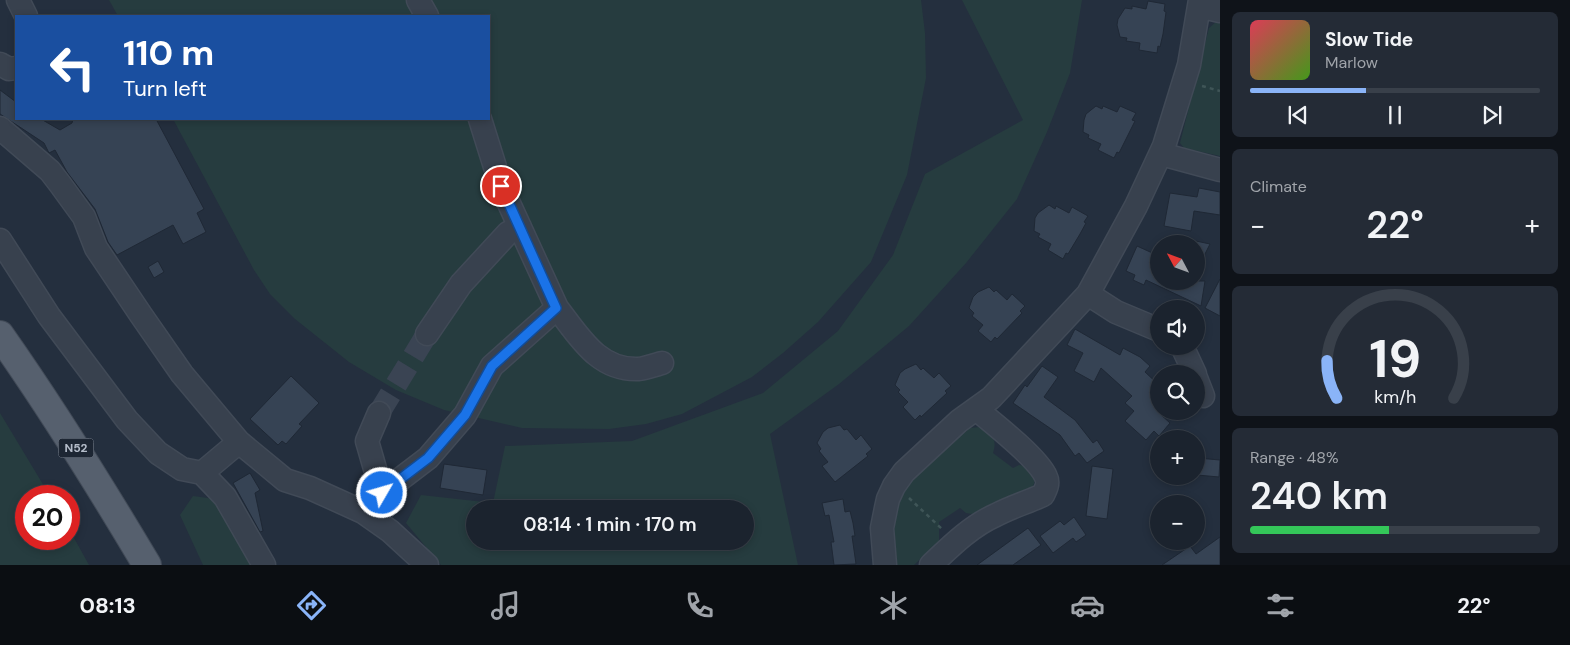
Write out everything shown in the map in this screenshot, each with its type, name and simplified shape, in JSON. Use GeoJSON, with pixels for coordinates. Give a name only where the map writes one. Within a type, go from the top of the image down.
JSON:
{"type":"FeatureCollection","features":[{"type":"Feature","properties":{"kind":"main road","name":"N52"},"geometry":{"type":"LineString","coordinates":[[0,334],[45,399],[147,565]]}},
{"type":"Feature","properties":{"kind":"street"},"geometry":{"type":"LineString","coordinates":[[18,0],[26,15]]}},
{"type":"Feature","properties":{"kind":"street"},"geometry":{"type":"LineString","coordinates":[[418,0],[426,15]]}},
{"type":"Feature","properties":{"kind":"street"},"geometry":{"type":"LineString","coordinates":[[885,565],[882,528],[888,499],[894,486],[914,461],[991,398],[1088,294],[1136,206],[1160,154],[1206,7]]}},
{"type":"Feature","properties":{"kind":"street"},"geometry":{"type":"LineString","coordinates":[[0,64],[9,69],[15,68]]}},
{"type":"Feature","properties":{"kind":"street"},"geometry":{"type":"LineString","coordinates":[[480,120],[501,186],[556,308],[590,350],[611,365],[639,369],[662,363]]}},
{"type":"Feature","properties":{"kind":"street"},"geometry":{"type":"LineString","coordinates":[[0,128],[50,171],[60,184],[84,217],[96,248],[141,316],[182,374],[239,442],[286,480],[363,512],[390,531],[427,565]]}},
{"type":"Feature","properties":{"kind":"street"},"geometry":{"type":"LineString","coordinates":[[1160,154],[1220,170]]}},
{"type":"Feature","properties":{"kind":"street"},"geometry":{"type":"LineString","coordinates":[[427,334],[461,284],[508,233],[520,227]]}},
{"type":"Feature","properties":{"kind":"street"},"geometry":{"type":"LineString","coordinates":[[0,240],[49,316],[127,420],[158,454],[182,469],[202,472],[225,497],[264,565]]}},
{"type":"Feature","properties":{"kind":"street"},"geometry":{"type":"LineString","coordinates":[[1088,294],[1116,312],[1150,326]]}},
{"type":"Feature","properties":{"kind":"street"},"geometry":{"type":"LineString","coordinates":[[370,517],[382,493],[428,458],[465,415],[492,366],[556,308]]}},
{"type":"Feature","properties":{"kind":"street"},"geometry":{"type":"LineString","coordinates":[[931,565],[954,542],[976,526],[995,515],[1043,495],[1048,486],[1047,478],[1040,467],[1022,448],[976,409]]}},
{"type":"Feature","properties":{"kind":"street"},"geometry":{"type":"LineString","coordinates":[[379,413],[367,441],[382,493]]}},
{"type":"Feature","properties":{"kind":"street"},"geometry":{"type":"LineString","coordinates":[[202,472],[239,442]]}},
{"type":"Feature","properties":{"kind":"path"},"geometry":{"type":"LineString","coordinates":[[894,486],[923,510],[954,542]]}},
{"type":"Feature","properties":{"kind":"green space"},"geometry":{"type":"Polygon","coordinates":[[[109,0],[921,0],[925,33],[926,78],[907,175],[871,262],[818,322],[783,353],[752,377],[682,414],[646,424],[609,429],[522,428],[444,410],[396,390],[349,362],[295,319],[270,294],[254,270],[174,120],[490,120],[490,15],[117,15],[109,0]]]}},
{"type":"Feature","properties":{"kind":"green space"},"geometry":{"type":"Polygon","coordinates":[[[962,0],[1082,0],[1070,73],[1047,132],[1017,199],[966,263],[909,326],[839,384],[770,434],[798,565],[441,565],[406,523],[421,495],[466,500],[466,550],[754,550],[754,500],[494,500],[505,446],[632,441],[763,393],[838,331],[893,255],[925,174],[1023,120],[962,0]]]}},
{"type":"Feature","properties":{"kind":"green space"},"geometry":{"type":"Polygon","coordinates":[[[1217,21],[1220,22],[1220,156],[1184,148],[1180,143],[1209,28],[1217,21]]]}},
{"type":"Feature","properties":{"kind":"green space"},"geometry":{"type":"Polygon","coordinates":[[[0,413],[43,485],[15,485],[15,550],[80,549],[89,565],[0,565],[0,413]]]}},
{"type":"Feature","properties":{"kind":"green space"},"geometry":{"type":"Polygon","coordinates":[[[980,427],[994,440],[993,453],[1013,468],[1019,465],[1025,466],[1030,471],[1034,478],[1032,488],[1004,498],[972,514],[966,513],[960,508],[939,522],[939,541],[914,565],[897,565],[895,562],[894,525],[897,506],[904,489],[917,472],[934,457],[970,428],[980,427]]]}},
{"type":"Feature","properties":{"kind":"green space"},"geometry":{"type":"Polygon","coordinates":[[[193,496],[215,499],[251,565],[203,565],[180,515],[193,496]]]}},
{"type":"Feature","properties":{"kind":"building"},"geometry":{"type":"Polygon","coordinates":[[[1148,1],[1165,4],[1164,11],[1166,12],[1163,34],[1157,53],[1139,50],[1140,43],[1126,41],[1127,38],[1120,37],[1117,25],[1118,19],[1125,8],[1132,9],[1132,6],[1146,9],[1148,1]]]}},
{"type":"Feature","properties":{"kind":"building"},"geometry":{"type":"Polygon","coordinates":[[[0,90],[15,101],[15,120],[43,120],[60,130],[72,123],[73,120],[157,120],[204,209],[197,213],[206,232],[183,244],[173,225],[117,255],[108,242],[95,209],[67,172],[55,150],[49,153],[44,143],[0,114],[0,90]]]}},
{"type":"Feature","properties":{"kind":"building"},"geometry":{"type":"Polygon","coordinates":[[[1096,106],[1102,109],[1103,106],[1117,112],[1120,106],[1136,113],[1132,120],[1135,121],[1119,153],[1117,152],[1114,158],[1098,150],[1101,144],[1088,138],[1089,135],[1083,132],[1086,114],[1096,106]]]}},
{"type":"Feature","properties":{"kind":"building"},"geometry":{"type":"Polygon","coordinates":[[[1199,188],[1220,192],[1220,215],[1194,211],[1191,231],[1164,226],[1170,193],[1197,197],[1199,188]]]}},
{"type":"Feature","properties":{"kind":"building"},"geometry":{"type":"Polygon","coordinates":[[[1049,205],[1055,209],[1056,206],[1069,213],[1072,207],[1088,216],[1080,234],[1063,259],[1048,250],[1051,244],[1038,237],[1040,234],[1034,231],[1035,218],[1038,213],[1049,205]]]}},
{"type":"Feature","properties":{"kind":"building"},"geometry":{"type":"Polygon","coordinates":[[[1205,243],[1210,244],[1205,254],[1205,243]]]}},
{"type":"Feature","properties":{"kind":"building"},"geometry":{"type":"Polygon","coordinates":[[[1137,246],[1150,252],[1150,282],[1146,280],[1144,285],[1133,280],[1135,275],[1126,271],[1137,246]]]}},
{"type":"Feature","properties":{"kind":"building"},"geometry":{"type":"Polygon","coordinates":[[[158,261],[164,272],[154,278],[148,267],[158,261]]]}},
{"type":"Feature","properties":{"kind":"building"},"geometry":{"type":"Polygon","coordinates":[[[1220,279],[1220,316],[1205,308],[1220,279]]]}},
{"type":"Feature","properties":{"kind":"building"},"geometry":{"type":"Polygon","coordinates":[[[989,287],[994,292],[996,290],[1007,300],[1012,294],[1025,306],[1020,311],[1022,313],[997,339],[995,337],[991,342],[978,331],[983,325],[972,316],[974,313],[969,308],[973,297],[978,292],[989,287]]]}},
{"type":"Feature","properties":{"kind":"building"},"geometry":{"type":"Polygon","coordinates":[[[1167,290],[1204,290],[1202,300],[1188,300],[1167,290]]]}},
{"type":"Feature","properties":{"kind":"building"},"geometry":{"type":"Polygon","coordinates":[[[1075,329],[1120,355],[1123,348],[1140,357],[1150,366],[1145,372],[1150,377],[1150,420],[1167,420],[1170,423],[1164,430],[1150,430],[1150,436],[1146,440],[1125,421],[1134,411],[1125,403],[1132,396],[1101,368],[1094,382],[1074,371],[1083,353],[1067,345],[1075,329]]]}},
{"type":"Feature","properties":{"kind":"building"},"geometry":{"type":"Polygon","coordinates":[[[916,364],[921,370],[923,368],[934,378],[939,373],[951,386],[945,391],[947,393],[921,417],[920,415],[915,420],[903,407],[908,402],[898,392],[900,390],[895,385],[900,373],[916,364]]]}},
{"type":"Feature","properties":{"kind":"building"},"geometry":{"type":"Polygon","coordinates":[[[1042,366],[1058,377],[1044,397],[1075,420],[1093,443],[1097,440],[1104,451],[1087,463],[1079,453],[1075,456],[1060,435],[1013,403],[1025,385],[1027,387],[1042,366]]]}},
{"type":"Feature","properties":{"kind":"building"},"geometry":{"type":"Polygon","coordinates":[[[291,376],[319,403],[299,424],[302,426],[286,444],[282,441],[278,445],[250,419],[291,376]]]}},
{"type":"Feature","properties":{"kind":"building"},"geometry":{"type":"Polygon","coordinates":[[[840,425],[844,430],[847,429],[856,440],[861,435],[872,449],[866,454],[868,456],[835,482],[822,466],[828,462],[819,451],[821,449],[817,443],[823,432],[828,428],[840,425]]]}},
{"type":"Feature","properties":{"kind":"building"},"geometry":{"type":"Polygon","coordinates":[[[1205,459],[1220,460],[1219,477],[1205,476],[1205,459]]]}},
{"type":"Feature","properties":{"kind":"building"},"geometry":{"type":"Polygon","coordinates":[[[444,464],[487,470],[483,495],[440,488],[444,464]]]}},
{"type":"Feature","properties":{"kind":"building"},"geometry":{"type":"Polygon","coordinates":[[[1092,466],[1113,469],[1107,519],[1086,516],[1092,466]]]}},
{"type":"Feature","properties":{"kind":"building"},"geometry":{"type":"Polygon","coordinates":[[[250,473],[260,490],[255,493],[263,531],[260,532],[233,483],[250,473]]]}},
{"type":"Feature","properties":{"kind":"building"},"geometry":{"type":"Polygon","coordinates":[[[843,499],[845,512],[850,511],[853,523],[855,536],[852,536],[856,564],[834,565],[831,542],[834,542],[829,515],[825,516],[822,503],[843,499]]]}},
{"type":"Feature","properties":{"kind":"building"},"geometry":{"type":"Polygon","coordinates":[[[1074,517],[1086,535],[1076,542],[1073,538],[1053,553],[1040,536],[1060,521],[1064,525],[1074,517]]]}},
{"type":"Feature","properties":{"kind":"building"},"geometry":{"type":"Polygon","coordinates":[[[1028,528],[1041,545],[1013,565],[977,565],[1028,528]]]}},
{"type":"Feature","properties":{"kind":"building"},"geometry":{"type":"Polygon","coordinates":[[[1220,537],[1220,565],[1162,565],[1184,550],[1193,550],[1196,554],[1205,550],[1205,548],[1220,537]]]}},
{"type":"Feature","properties":{"kind":"tunnel"},"geometry":{"type":"LineString","coordinates":[[379,413],[427,334]]}},
{"type":"Feature","properties":{"kind":"route"},"geometry":{"type":"LineString","coordinates":[[382,493],[428,458],[465,415],[492,366],[556,308],[501,186]]}}]}
